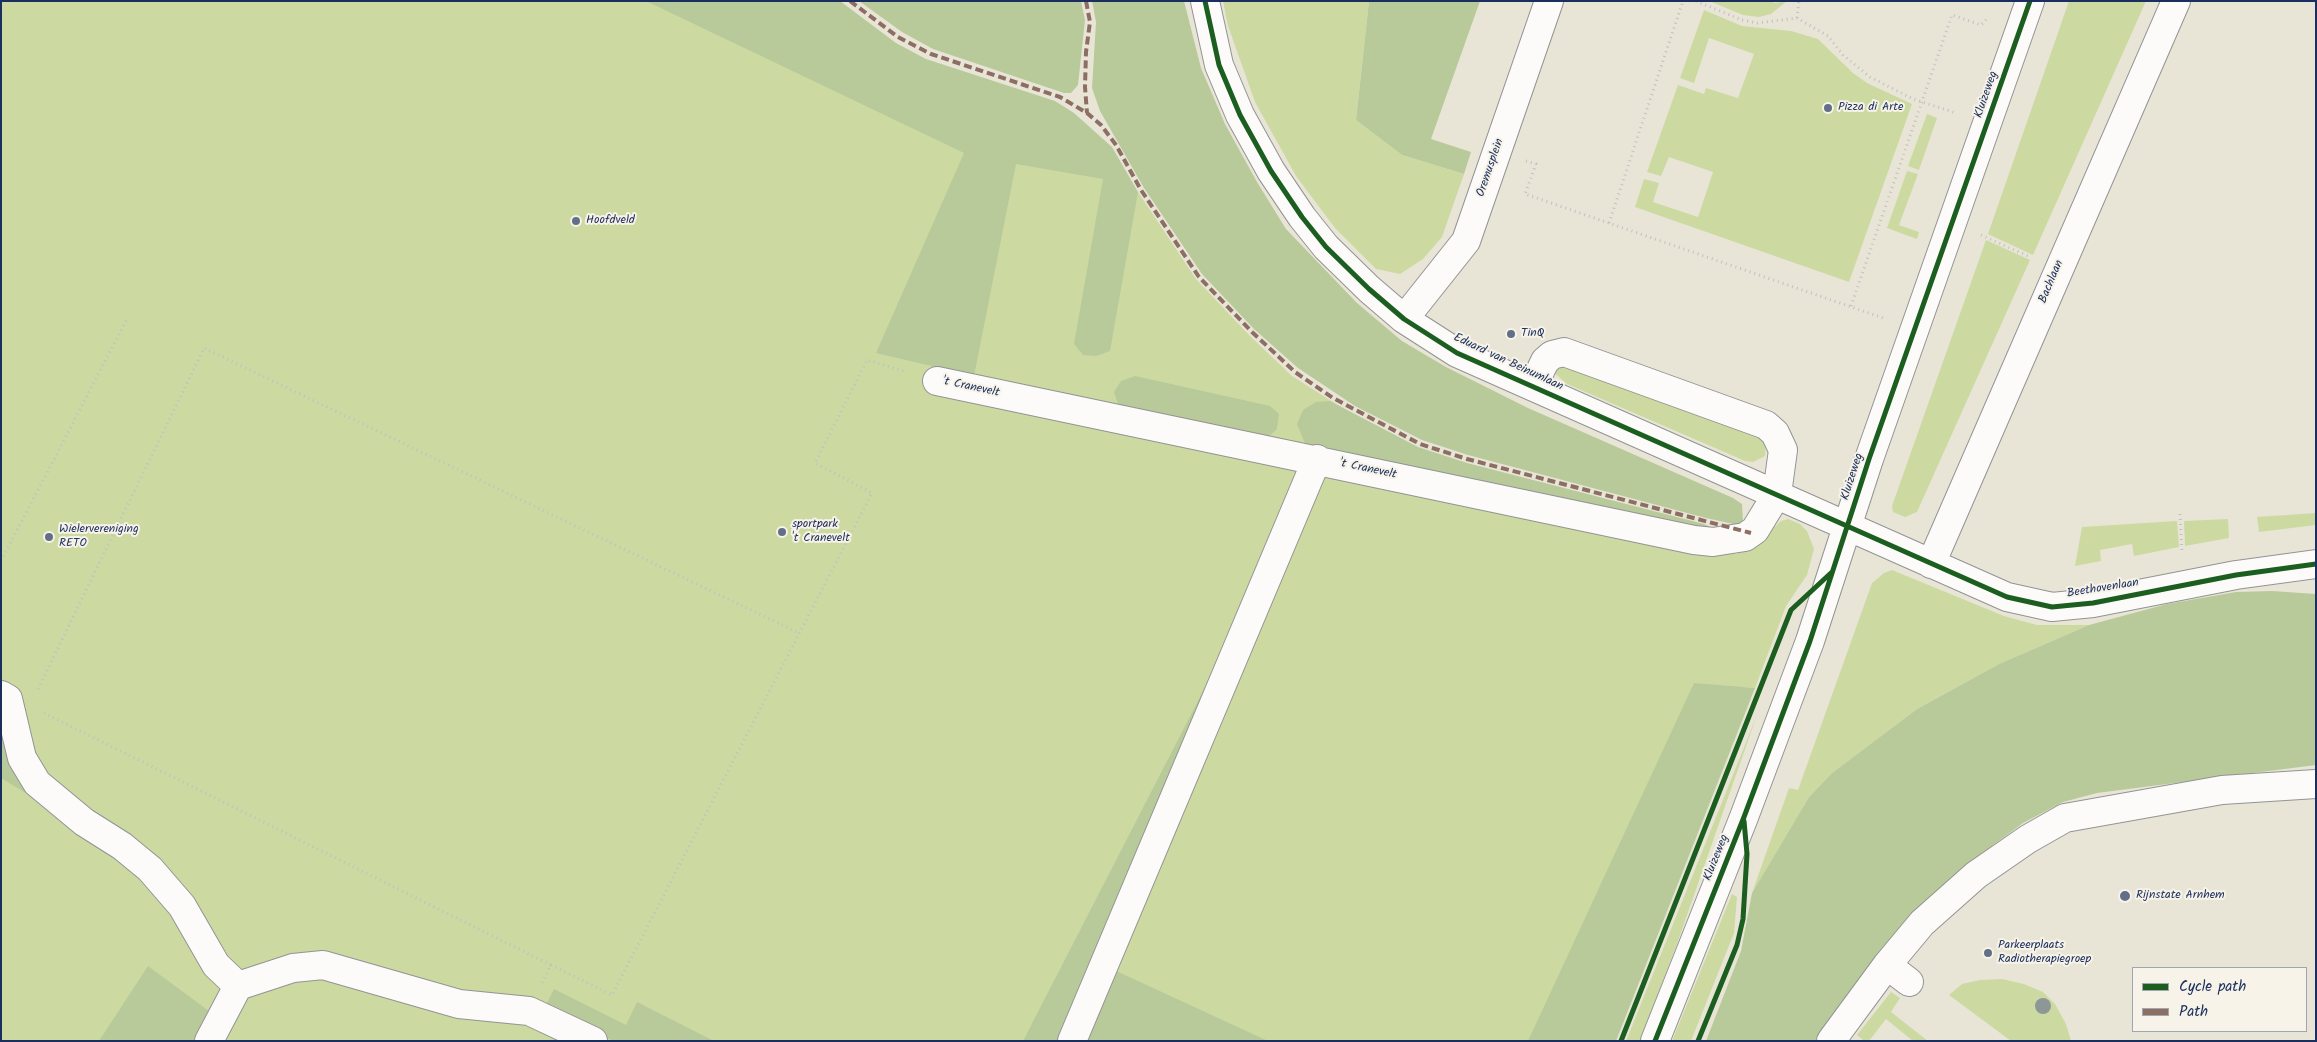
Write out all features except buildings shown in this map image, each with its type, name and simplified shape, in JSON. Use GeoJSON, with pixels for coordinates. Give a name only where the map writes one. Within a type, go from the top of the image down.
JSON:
{"type":"FeatureCollection","features":[{"type":"Feature","properties":{"kind":"street","name":"Eduard van Beinumlaan"},"geometry":{"type":"LineString","coordinates":[[1205,1],[1219,65],[1240,114],[1271,171],[1302,217],[1326,247],[1369,289],[1404,319],[1457,353],[1777,494],[1847,528]]}},
{"type":"Feature","properties":{"kind":"street","name":"Oremusplein"},"geometry":{"type":"LineString","coordinates":[[1404,319],[1466,241],[1549,1]]}},
{"type":"Feature","properties":{"kind":"street","name":"Kluizeweg"},"geometry":{"type":"LineString","coordinates":[[1655,1041],[1744,817],[1795,680],[1915,328],[2030,1]]}},
{"type":"Feature","properties":{"kind":"street","name":"Bachlaan"},"geometry":{"type":"LineString","coordinates":[[1931,564],[2176,1]]}},
{"type":"Feature","properties":{"kind":"street","name":"Eduard van Beinumlaan"},"geometry":{"type":"LineString","coordinates":[[1533,386],[1545,361],[1552,355],[1564,352],[1766,425],[1775,433],[1783,450],[1777,494]]}},
{"type":"Feature","properties":{"kind":"street","name":"'t Cranevelt"},"geometry":{"type":"LineString","coordinates":[[937,381],[1317,459],[1694,540],[1713,542],[1745,538],[1755,530],[1777,494]]}},
{"type":"Feature","properties":{"kind":"street"},"geometry":{"type":"LineString","coordinates":[[1072,1041],[1317,459]]}},
{"type":"Feature","properties":{"kind":"street","name":"Beethovenlaan"},"geometry":{"type":"LineString","coordinates":[[1847,528],[2007,597],[2052,607],[2093,603],[2236,574],[2316,564]]}},
{"type":"Feature","properties":{"kind":"street"},"geometry":{"type":"LineString","coordinates":[[13,706],[22,758],[37,783],[84,822],[122,846],[150,869],[182,906],[216,965],[238,986]]}},
{"type":"Feature","properties":{"kind":"street"},"geometry":{"type":"LineString","coordinates":[[1831,1041],[1887,965],[1922,923],[1976,875],[2028,839],[2065,818],[2222,790],[2316,784]]}},
{"type":"Feature","properties":{"kind":"street"},"geometry":{"type":"LineString","coordinates":[[208,1041],[238,986],[293,968],[323,965],[459,1004],[529,1011],[593,1041]]}},
{"type":"Feature","properties":{"kind":"street"},"geometry":{"type":"LineString","coordinates":[[1887,965],[1909,982]]}},
{"type":"Feature","properties":{"kind":"path"},"geometry":{"type":"LineString","coordinates":[[1609,223],[1683,1]]}},
{"type":"Feature","properties":{"kind":"path"},"geometry":{"type":"LineString","coordinates":[[1696,1],[1742,20],[1757,22],[1797,18],[1828,36],[1843,55],[1870,77],[1923,102],[1987,124]]}},
{"type":"Feature","properties":{"kind":"path"},"geometry":{"type":"LineString","coordinates":[[1797,18],[1799,1]]}},
{"type":"Feature","properties":{"kind":"path"},"geometry":{"type":"LineString","coordinates":[[1851,306],[1952,15],[1980,25],[1988,19],[1991,10]]}},
{"type":"Feature","properties":{"kind":"path"},"geometry":{"type":"LineString","coordinates":[[1497,151],[1536,164],[1525,194],[1915,328]]}},
{"type":"Feature","properties":{"kind":"path"},"geometry":{"type":"LineString","coordinates":[[1975,232],[2058,269]]}},
{"type":"Feature","properties":{"kind":"path"},"geometry":{"type":"LineString","coordinates":[[1,562],[128,317]]}},
{"type":"Feature","properties":{"kind":"path"},"geometry":{"type":"LineString","coordinates":[[799,634],[204,348],[13,706],[40,711],[612,995],[799,634],[872,493],[815,463],[867,360],[937,381]]}},
{"type":"Feature","properties":{"kind":"path"},"geometry":{"type":"LineString","coordinates":[[2177,558],[2183,557],[2180,514]]}},
{"type":"Feature","properties":{"kind":"path"},"geometry":{"type":"LineString","coordinates":[[544,978],[551,965]]}},
{"type":"Feature","properties":{"kind":"green space","name":"sportpark 't Cranevelt"},"geometry":{"type":"Polygon","coordinates":[[[1,1],[719,1],[1108,171],[1138,192],[1196,279],[1249,335],[1292,376],[1355,416],[1346,478],[1715,553],[1736,554],[1751,549],[1781,521],[1788,519],[1800,524],[1807,531],[1814,549],[1807,575],[1786,606],[1755,688],[1742,687],[1596,1041],[1,1041],[1,1]]]}},
{"type":"Feature","properties":{"kind":"green space"},"geometry":{"type":"Polygon","coordinates":[[[646,1],[840,1],[896,43],[926,59],[1055,101],[1074,113],[1112,147],[1138,192],[1110,351],[1096,356],[1083,355],[1074,344],[1103,179],[1016,164],[974,376],[876,353],[964,153],[646,1]]]}},
{"type":"Feature","properties":{"kind":"green space"},"geometry":{"type":"Polygon","coordinates":[[[859,1],[1081,1],[1085,20],[1078,85],[1071,93],[1064,93],[933,49],[902,32],[859,1]]]}},
{"type":"Feature","properties":{"kind":"green space"},"geometry":{"type":"Polygon","coordinates":[[[1092,1],[1184,1],[1201,68],[1225,124],[1286,229],[1357,303],[1402,341],[1446,367],[1528,408],[1733,498],[1742,504],[1743,522],[1738,525],[1706,518],[1468,455],[1422,440],[1355,406],[1298,368],[1254,329],[1202,274],[1144,188],[1100,111],[1092,88],[1096,22],[1092,1]]]}},
{"type":"Feature","properties":{"kind":"green space"},"geometry":{"type":"Polygon","coordinates":[[[1223,1],[1369,1],[1356,120],[1402,155],[1464,174],[1442,237],[1423,259],[1400,274],[1376,269],[1335,228],[1296,176],[1255,102],[1228,26],[1223,1]]]}},
{"type":"Feature","properties":{"kind":"green space"},"geometry":{"type":"Polygon","coordinates":[[[1369,1],[1480,1],[1431,139],[1471,152],[1464,174],[1402,155],[1356,120],[1369,1]]]}},
{"type":"Feature","properties":{"kind":"green space"},"geometry":{"type":"Polygon","coordinates":[[[1709,1],[1770,1],[1775,3],[1787,1],[1771,14],[1759,17],[1743,15],[1709,1]]]}},
{"type":"Feature","properties":{"kind":"green space"},"geometry":{"type":"Polygon","coordinates":[[[2069,1],[2146,1],[2033,255],[1988,234],[2069,1]]]}},
{"type":"Feature","properties":{"kind":"green space"},"geometry":{"type":"Polygon","coordinates":[[[1704,10],[1742,26],[1791,31],[1818,39],[1853,73],[1867,83],[1912,104],[1849,282],[1635,207],[1644,179],[1659,183],[1653,202],[1698,217],[1713,172],[1669,157],[1661,176],[1647,172],[1678,85],[1704,94],[1706,88],[1738,98],[1754,54],[1709,38],[1694,83],[1680,78],[1704,10]]]}},
{"type":"Feature","properties":{"kind":"green space"},"geometry":{"type":"Polygon","coordinates":[[[1927,114],[1937,118],[1919,170],[1908,166],[1927,114]]]}},
{"type":"Feature","properties":{"kind":"green space"},"geometry":{"type":"Polygon","coordinates":[[[1907,171],[1918,174],[1899,225],[1919,232],[1917,239],[1887,228],[1907,171]]]}},
{"type":"Feature","properties":{"kind":"green space"},"geometry":{"type":"Polygon","coordinates":[[[1986,240],[2030,260],[1917,512],[1905,517],[1893,512],[1892,506],[1986,240]]]}},
{"type":"Feature","properties":{"kind":"green space"},"geometry":{"type":"Polygon","coordinates":[[[1563,365],[1756,433],[1766,443],[1765,456],[1753,462],[1745,461],[1567,384],[1551,370],[1563,365]]]}},
{"type":"Feature","properties":{"kind":"green space"},"geometry":{"type":"Polygon","coordinates":[[[1135,376],[1270,406],[1279,414],[1277,429],[1267,438],[1126,410],[1118,404],[1114,392],[1121,381],[1135,376]]]}},
{"type":"Feature","properties":{"kind":"green space"},"geometry":{"type":"Polygon","coordinates":[[[1330,401],[1418,447],[1467,463],[1704,524],[1715,529],[1713,531],[1306,446],[1297,424],[1303,410],[1316,402],[1330,401]]]}},
{"type":"Feature","properties":{"kind":"green space"},"geometry":{"type":"Polygon","coordinates":[[[2316,513],[2316,525],[2259,532],[2257,517],[2316,513]]]}},
{"type":"Feature","properties":{"kind":"green space"},"geometry":{"type":"Polygon","coordinates":[[[2228,519],[2229,538],[2185,546],[2184,521],[2228,519]]]}},
{"type":"Feature","properties":{"kind":"green space"},"geometry":{"type":"Polygon","coordinates":[[[2177,521],[2179,547],[2134,556],[2132,544],[2100,550],[2101,561],[2075,566],[2082,527],[2177,521]]]}},
{"type":"Feature","properties":{"kind":"green space"},"geometry":{"type":"Polygon","coordinates":[[[1892,570],[2004,616],[2037,625],[2089,625],[1999,664],[1917,709],[1832,773],[1809,797],[1752,893],[1789,788],[1798,790],[1872,583],[1884,573],[1892,570]]]}},
{"type":"Feature","properties":{"kind":"green space"},"geometry":{"type":"Polygon","coordinates":[[[2272,591],[2316,594],[2316,765],[2097,793],[2063,802],[2023,823],[1993,845],[1958,878],[1912,913],[1820,1041],[1706,1041],[1741,951],[1752,893],[1809,797],[1832,773],[1917,709],[1999,664],[2089,625],[2167,604],[2236,592],[2272,591]]]}},
{"type":"Feature","properties":{"kind":"green space"},"geometry":{"type":"Polygon","coordinates":[[[1218,662],[1061,1041],[1023,1041],[1218,662]]]}},
{"type":"Feature","properties":{"kind":"green space"},"geometry":{"type":"Polygon","coordinates":[[[1694,683],[1755,688],[1616,1041],[1528,1041],[1694,683]]]}},
{"type":"Feature","properties":{"kind":"green space"},"geometry":{"type":"Polygon","coordinates":[[[1757,715],[1678,941],[1640,1041],[1626,1041],[1757,715]]]}},
{"type":"Feature","properties":{"kind":"green space"},"geometry":{"type":"Polygon","coordinates":[[[1,718],[62,815],[1,778],[1,718]]]}},
{"type":"Feature","properties":{"kind":"green space"},"geometry":{"type":"Polygon","coordinates":[[[1732,894],[1737,897],[1734,933],[1691,1041],[1672,1041],[1732,894]]]}},
{"type":"Feature","properties":{"kind":"green space"},"geometry":{"type":"Polygon","coordinates":[[[148,966],[209,1011],[194,1041],[99,1041],[148,966]]]}},
{"type":"Feature","properties":{"kind":"green space"},"geometry":{"type":"Polygon","coordinates":[[[1112,969],[1268,1041],[1081,1041],[1112,969]]]}},
{"type":"Feature","properties":{"kind":"green space"},"geometry":{"type":"Polygon","coordinates":[[[2002,979],[2024,984],[2043,992],[2055,1004],[2066,1024],[2071,1041],[2011,1041],[1949,995],[1962,984],[1980,980],[2002,979]]]}},
{"type":"Feature","properties":{"kind":"green space"},"geometry":{"type":"Polygon","coordinates":[[[554,989],[626,1025],[637,1002],[714,1041],[613,1041],[545,1007],[554,989]]]}},
{"type":"Feature","properties":{"kind":"green space"},"geometry":{"type":"Polygon","coordinates":[[[1891,992],[1900,998],[1891,1012],[1928,1041],[1913,1041],[1886,1019],[1869,1041],[1864,1041],[1857,1035],[1891,992]]]}},
{"type":"Feature","properties":{"kind":"marked path"},"geometry":{"type":"LineString","coordinates":[[850,1],[898,37],[931,54],[1060,97],[1087,113],[1101,125],[1116,145],[1141,190],[1199,277],[1252,332],[1295,372],[1333,398],[1420,444],[1467,459],[1751,533]]}},
{"type":"Feature","properties":{"kind":"marked path"},"geometry":{"type":"LineString","coordinates":[[1086,1],[1090,22],[1086,52],[1085,87],[1087,113]]}},
{"type":"Feature","properties":{"kind":"cycle path"},"geometry":{"type":"LineString","coordinates":[[1205,1],[1219,65],[1240,115],[1271,171],[1302,217],[1326,247],[1369,289],[1404,319],[1457,353],[2007,597],[2052,607],[2093,603],[2236,575],[2316,564]]}},
{"type":"Feature","properties":{"kind":"cycle path"},"geometry":{"type":"LineString","coordinates":[[1655,1041],[1744,817],[1810,641],[1869,459],[2030,1]]}},
{"type":"Feature","properties":{"kind":"cycle path"},"geometry":{"type":"LineString","coordinates":[[1621,1041],[1791,610],[1832,572]]}},
{"type":"Feature","properties":{"kind":"cycle path"},"geometry":{"type":"LineString","coordinates":[[1698,1041],[1737,945],[1743,919],[1747,854],[1744,821]]}},
{"type":"Feature","properties":{"kind":"place","name":"Pizza di Arte"},"geometry":{"type":"Point","coordinates":[1828,108]}},
{"type":"Feature","properties":{"kind":"place","name":"Hoofdveld"},"geometry":{"type":"Point","coordinates":[576,221]}},
{"type":"Feature","properties":{"kind":"place","name":"TinQ"},"geometry":{"type":"Point","coordinates":[1511,334]}},
{"type":"Feature","properties":{"kind":"place","name":"sportpark 't Cranevelt"},"geometry":{"type":"Point","coordinates":[782,532]}},
{"type":"Feature","properties":{"kind":"place","name":"Wielervereniging RETO"},"geometry":{"type":"Point","coordinates":[49,537]}},
{"type":"Feature","properties":{"kind":"place","name":"Rijnstate Arnhem"},"geometry":{"type":"Point","coordinates":[2125,896]}},
{"type":"Feature","properties":{"kind":"place","name":"Parkeerplaats Radiotherapiegroep"},"geometry":{"type":"Point","coordinates":[1988,953]}}]}
